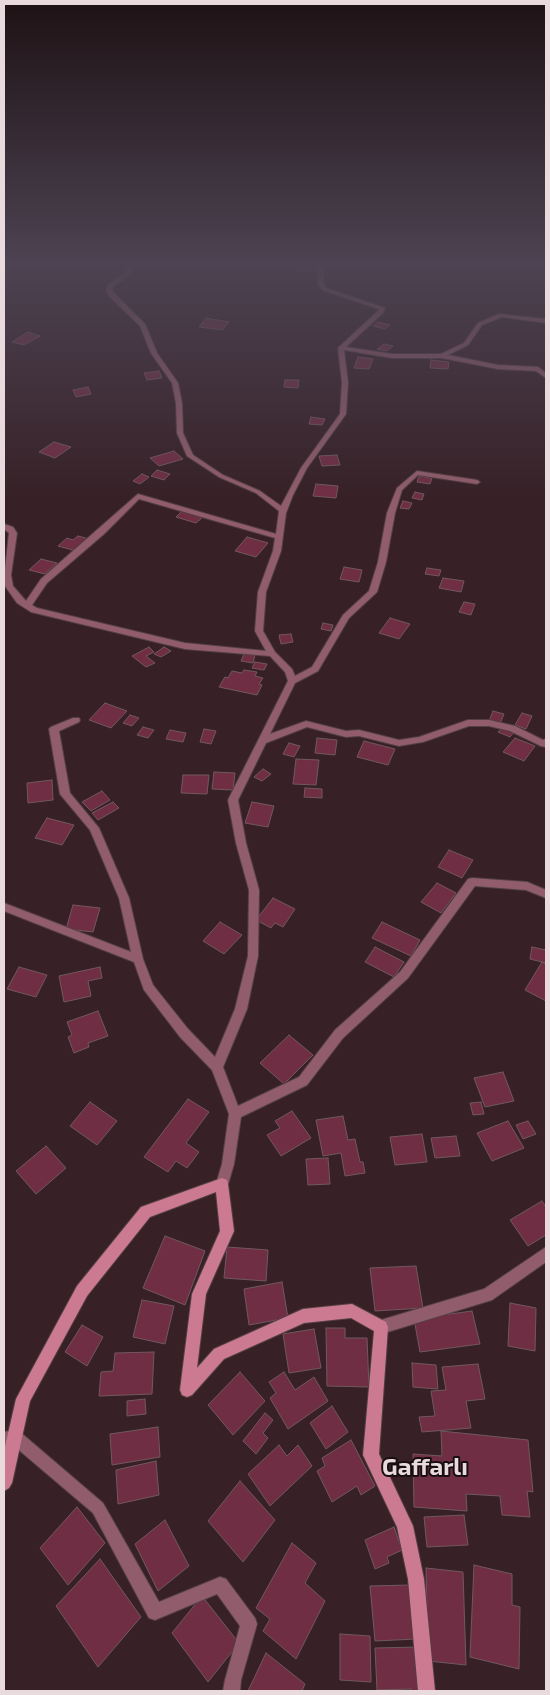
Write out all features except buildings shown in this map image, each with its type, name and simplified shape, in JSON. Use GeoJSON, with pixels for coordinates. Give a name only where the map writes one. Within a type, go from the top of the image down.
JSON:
{"type":"FeatureCollection","features":[{"type":"Feature","properties":{"kind":"street"},"geometry":{"type":"LineString","coordinates":[[150,342],[154,353],[175,383],[179,403],[180,433],[190,456],[221,476],[258,492],[282,511]]}},
{"type":"Feature","properties":{"kind":"street"},"geometry":{"type":"LineString","coordinates":[[341,348],[348,342]]}},
{"type":"Feature","properties":{"kind":"street"},"geometry":{"type":"LineString","coordinates":[[442,356],[467,342]]}},
{"type":"Feature","properties":{"kind":"street"},"geometry":{"type":"LineString","coordinates":[[292,681],[290,671],[272,654],[259,631],[262,592],[277,550],[282,511],[304,468],[343,414],[345,383],[341,348]]}},
{"type":"Feature","properties":{"kind":"street"},"geometry":{"type":"LineString","coordinates":[[341,348],[392,356],[442,356],[498,367],[538,369],[546,376]]}},
{"type":"Feature","properties":{"kind":"street"},"geometry":{"type":"LineString","coordinates":[[217,1067],[241,1009],[253,956],[254,890],[233,800],[292,681],[315,669],[346,617],[374,592],[391,514],[399,489],[417,473],[477,482]]}},
{"type":"Feature","properties":{"kind":"street"},"geometry":{"type":"LineString","coordinates":[[27,606],[44,581],[101,532],[138,496],[279,537]]}},
{"type":"Feature","properties":{"kind":"street"},"geometry":{"type":"LineString","coordinates":[[4,526],[13,533],[7,575],[9,586],[20,601],[34,610],[185,646],[272,654]]}},
{"type":"Feature","properties":{"kind":"street"},"geometry":{"type":"LineString","coordinates":[[76,720],[54,729],[65,794],[94,828],[124,898],[138,960],[148,987],[184,1033],[217,1067],[235,1114],[228,1164],[222,1184],[227,1232],[199,1294],[187,1390],[219,1354],[303,1316],[352,1310],[380,1327],[487,1295],[546,1254]]}},
{"type":"Feature","properties":{"kind":"street"},"geometry":{"type":"LineString","coordinates":[[262,741],[306,724],[346,734],[359,733],[400,744],[420,740],[468,723],[489,723],[512,728],[544,744],[546,742]]}},
{"type":"Feature","properties":{"kind":"street"},"geometry":{"type":"LineString","coordinates":[[235,1114],[303,1081],[339,1034],[404,975],[472,882],[528,886],[546,894]]}},
{"type":"Feature","properties":{"kind":"street"},"geometry":{"type":"LineString","coordinates":[[4,907],[138,960]]}},
{"type":"Feature","properties":{"kind":"street"},"geometry":{"type":"LineString","coordinates":[[4,1483],[9,1438],[23,1399],[82,1291],[146,1212],[222,1184]]}},
{"type":"Feature","properties":{"kind":"street"},"geometry":{"type":"LineString","coordinates":[[380,1327],[371,1454],[405,1526],[416,1579],[427,1691]]}},
{"type":"Feature","properties":{"kind":"street"},"geometry":{"type":"LineString","coordinates":[[9,1438],[98,1508],[155,1612],[220,1585],[249,1624],[233,1680],[232,1691]]}},
{"type":"Feature","properties":{"kind":"district","name":"Gaffarlı"},"geometry":{"type":"Point","coordinates":[425,1467]}}]}
